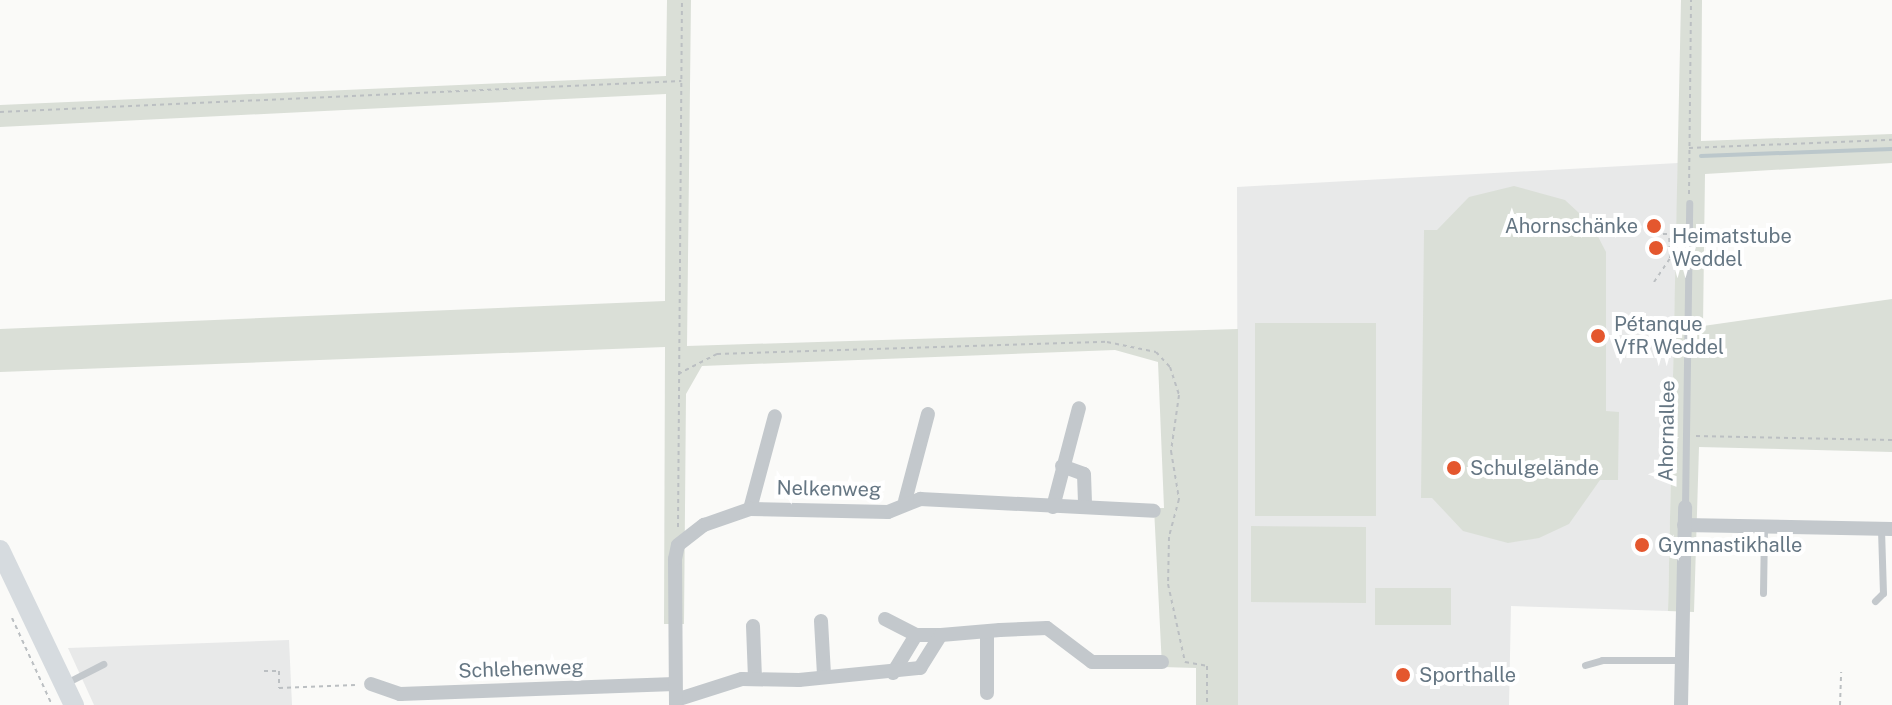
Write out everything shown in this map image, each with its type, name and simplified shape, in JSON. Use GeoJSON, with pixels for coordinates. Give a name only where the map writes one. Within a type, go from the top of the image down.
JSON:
{"type":"FeatureCollection","features":[{"type":"Feature","properties":{"kind":"street"},"geometry":{"type":"LineString","coordinates":[[1053,507],[1079,408]]}},
{"type":"Feature","properties":{"kind":"street","name":"Nelkenweg"},"geometry":{"type":"LineString","coordinates":[[905,501],[928,414]]}},
{"type":"Feature","properties":{"kind":"street","name":"Nelkenweg"},"geometry":{"type":"LineString","coordinates":[[750,509],[775,416]]}},
{"type":"Feature","properties":{"kind":"street"},"geometry":{"type":"LineString","coordinates":[[1062,466],[1084,474],[1085,507]]}},
{"type":"Feature","properties":{"kind":"street","name":"Nelkenweg"},"geometry":{"type":"LineString","coordinates":[[678,545],[704,525],[750,509],[888,512],[905,501],[1154,511]]}},
{"type":"Feature","properties":{"kind":"street","name":"Ahornallee"},"geometry":{"type":"LineString","coordinates":[[1681,705],[1685,507]]}},
{"type":"Feature","properties":{"kind":"street"},"geometry":{"type":"LineString","coordinates":[[1684,525],[1887,529]]}},
{"type":"Feature","properties":{"kind":"street"},"geometry":{"type":"LineString","coordinates":[[678,545],[676,702],[755,678],[799,680],[824,674],[893,673],[920,668],[941,635]]}},
{"type":"Feature","properties":{"kind":"street"},"geometry":{"type":"LineString","coordinates":[[0,550],[74,705]]}},
{"type":"Feature","properties":{"kind":"street"},"geometry":{"type":"LineString","coordinates":[[885,619],[916,635],[1047,628],[1092,662],[1162,662]]}},
{"type":"Feature","properties":{"kind":"street"},"geometry":{"type":"LineString","coordinates":[[821,621],[824,674]]}},
{"type":"Feature","properties":{"kind":"street"},"geometry":{"type":"LineString","coordinates":[[753,626],[755,678]]}},
{"type":"Feature","properties":{"kind":"street"},"geometry":{"type":"LineString","coordinates":[[987,633],[987,693]]}},
{"type":"Feature","properties":{"kind":"street"},"geometry":{"type":"LineString","coordinates":[[893,673],[916,635]]}},
{"type":"Feature","properties":{"kind":"street","name":"Schlehenweg"},"geometry":{"type":"LineString","coordinates":[[371,684],[400,694],[675,684]]}},
{"type":"Feature","properties":{"kind":"lane","name":"Ahornallee"},"geometry":{"type":"LineString","coordinates":[[1685,507],[1689,203]]}},
{"type":"Feature","properties":{"kind":"lane"},"geometry":{"type":"LineString","coordinates":[[1763,593],[1764,526]]}},
{"type":"Feature","properties":{"kind":"lane"},"geometry":{"type":"LineString","coordinates":[[1875,601],[1883,593],[1887,529]]}},
{"type":"Feature","properties":{"kind":"lane"},"geometry":{"type":"LineString","coordinates":[[1585,665],[1602,660],[1681,660]]}},
{"type":"Feature","properties":{"kind":"lane"},"geometry":{"type":"LineString","coordinates":[[64,684],[103,664]]}},
{"type":"Feature","properties":{"kind":"path"},"geometry":{"type":"LineString","coordinates":[[678,545],[682,0]]}},
{"type":"Feature","properties":{"kind":"path"},"geometry":{"type":"LineString","coordinates":[[1689,203],[1691,0]]}},
{"type":"Feature","properties":{"kind":"path"},"geometry":{"type":"LineString","coordinates":[[0,112],[681,81]]}},
{"type":"Feature","properties":{"kind":"path"},"geometry":{"type":"LineString","coordinates":[[1689,148],[1892,140]]}},
{"type":"Feature","properties":{"kind":"path"},"geometry":{"type":"LineString","coordinates":[[1663,234],[1689,235]]}},
{"type":"Feature","properties":{"kind":"path"},"geometry":{"type":"LineString","coordinates":[[1654,282],[1670,258],[1669,234]]}},
{"type":"Feature","properties":{"kind":"path"},"geometry":{"type":"LineString","coordinates":[[678,374],[717,354],[1107,342],[1156,352],[1170,367],[1179,395],[1171,451],[1179,499],[1169,537],[1168,584],[1185,662],[1207,666],[1207,705]]}},
{"type":"Feature","properties":{"kind":"path"},"geometry":{"type":"LineString","coordinates":[[1687,435],[1892,440]]}},
{"type":"Feature","properties":{"kind":"path"},"geometry":{"type":"LineString","coordinates":[[7,606],[52,705]]}},
{"type":"Feature","properties":{"kind":"path"},"geometry":{"type":"LineString","coordinates":[[264,671],[279,671],[279,688],[371,684]]}},
{"type":"Feature","properties":{"kind":"path"},"geometry":{"type":"LineString","coordinates":[[1840,705],[1841,672]]}},
{"type":"Feature","properties":{"kind":"shaded area"},"geometry":{"type":"Polygon","coordinates":[[[667,0],[691,0],[687,346],[1238,329],[1238,705],[1196,705],[1196,668],[1162,667],[1154,508],[1164,508],[1158,362],[1115,350],[702,366],[686,394],[684,624],[664,624],[665,347],[0,372],[0,329],[665,301],[666,94],[0,127],[0,105],[666,76],[667,0]]]}},
{"type":"Feature","properties":{"kind":"shaded area"},"geometry":{"type":"Polygon","coordinates":[[[1681,0],[1702,0],[1701,141],[1892,134],[1892,163],[1705,174],[1703,326],[1892,299],[1892,452],[1699,447],[1694,612],[1668,611],[1681,0]]]}},
{"type":"Feature","properties":{"kind":"shaded area","name":"Schulgelände"},"geometry":{"type":"Polygon","coordinates":[[[1678,163],[1668,611],[1511,606],[1509,705],[1238,705],[1237,187],[1678,163]]]}},
{"type":"Feature","properties":{"kind":"shaded area"},"geometry":{"type":"Polygon","coordinates":[[[1514,186],[1565,200],[1592,225],[1606,252],[1606,411],[1619,412],[1618,480],[1600,480],[1569,524],[1539,538],[1508,543],[1463,531],[1432,498],[1421,498],[1424,230],[1437,230],[1469,197],[1514,186]]]}},
{"type":"Feature","properties":{"kind":"shaded area"},"geometry":{"type":"Polygon","coordinates":[[[1255,323],[1376,323],[1376,516],[1255,516],[1255,323]]]}},
{"type":"Feature","properties":{"kind":"shaded area"},"geometry":{"type":"Polygon","coordinates":[[[1251,526],[1366,527],[1366,603],[1251,602],[1251,526]]]}},
{"type":"Feature","properties":{"kind":"shaded area"},"geometry":{"type":"Polygon","coordinates":[[[1375,588],[1451,588],[1451,625],[1375,625],[1375,588]]]}},
{"type":"Feature","properties":{"kind":"shaded area"},"geometry":{"type":"Polygon","coordinates":[[[289,640],[292,705],[94,705],[68,648],[289,640]]]}},
{"type":"Feature","properties":{"kind":"waterway"},"geometry":{"type":"LineString","coordinates":[[1701,156],[1892,149]]}},
{"type":"Feature","properties":{"kind":"place","name":"Ahornschänke"},"geometry":{"type":"Point","coordinates":[1654,226]}},
{"type":"Feature","properties":{"kind":"place","name":"Heimatstube Weddel"},"geometry":{"type":"Point","coordinates":[1656,248]}},
{"type":"Feature","properties":{"kind":"place","name":"Pétanque VfR Weddel"},"geometry":{"type":"Point","coordinates":[1598,336]}},
{"type":"Feature","properties":{"kind":"place","name":"Schulgelände"},"geometry":{"type":"Point","coordinates":[1454,468]}},
{"type":"Feature","properties":{"kind":"place","name":"Gymnastikhalle"},"geometry":{"type":"Point","coordinates":[1642,545]}},
{"type":"Feature","properties":{"kind":"place","name":"Sporthalle"},"geometry":{"type":"Point","coordinates":[1403,675]}}]}
